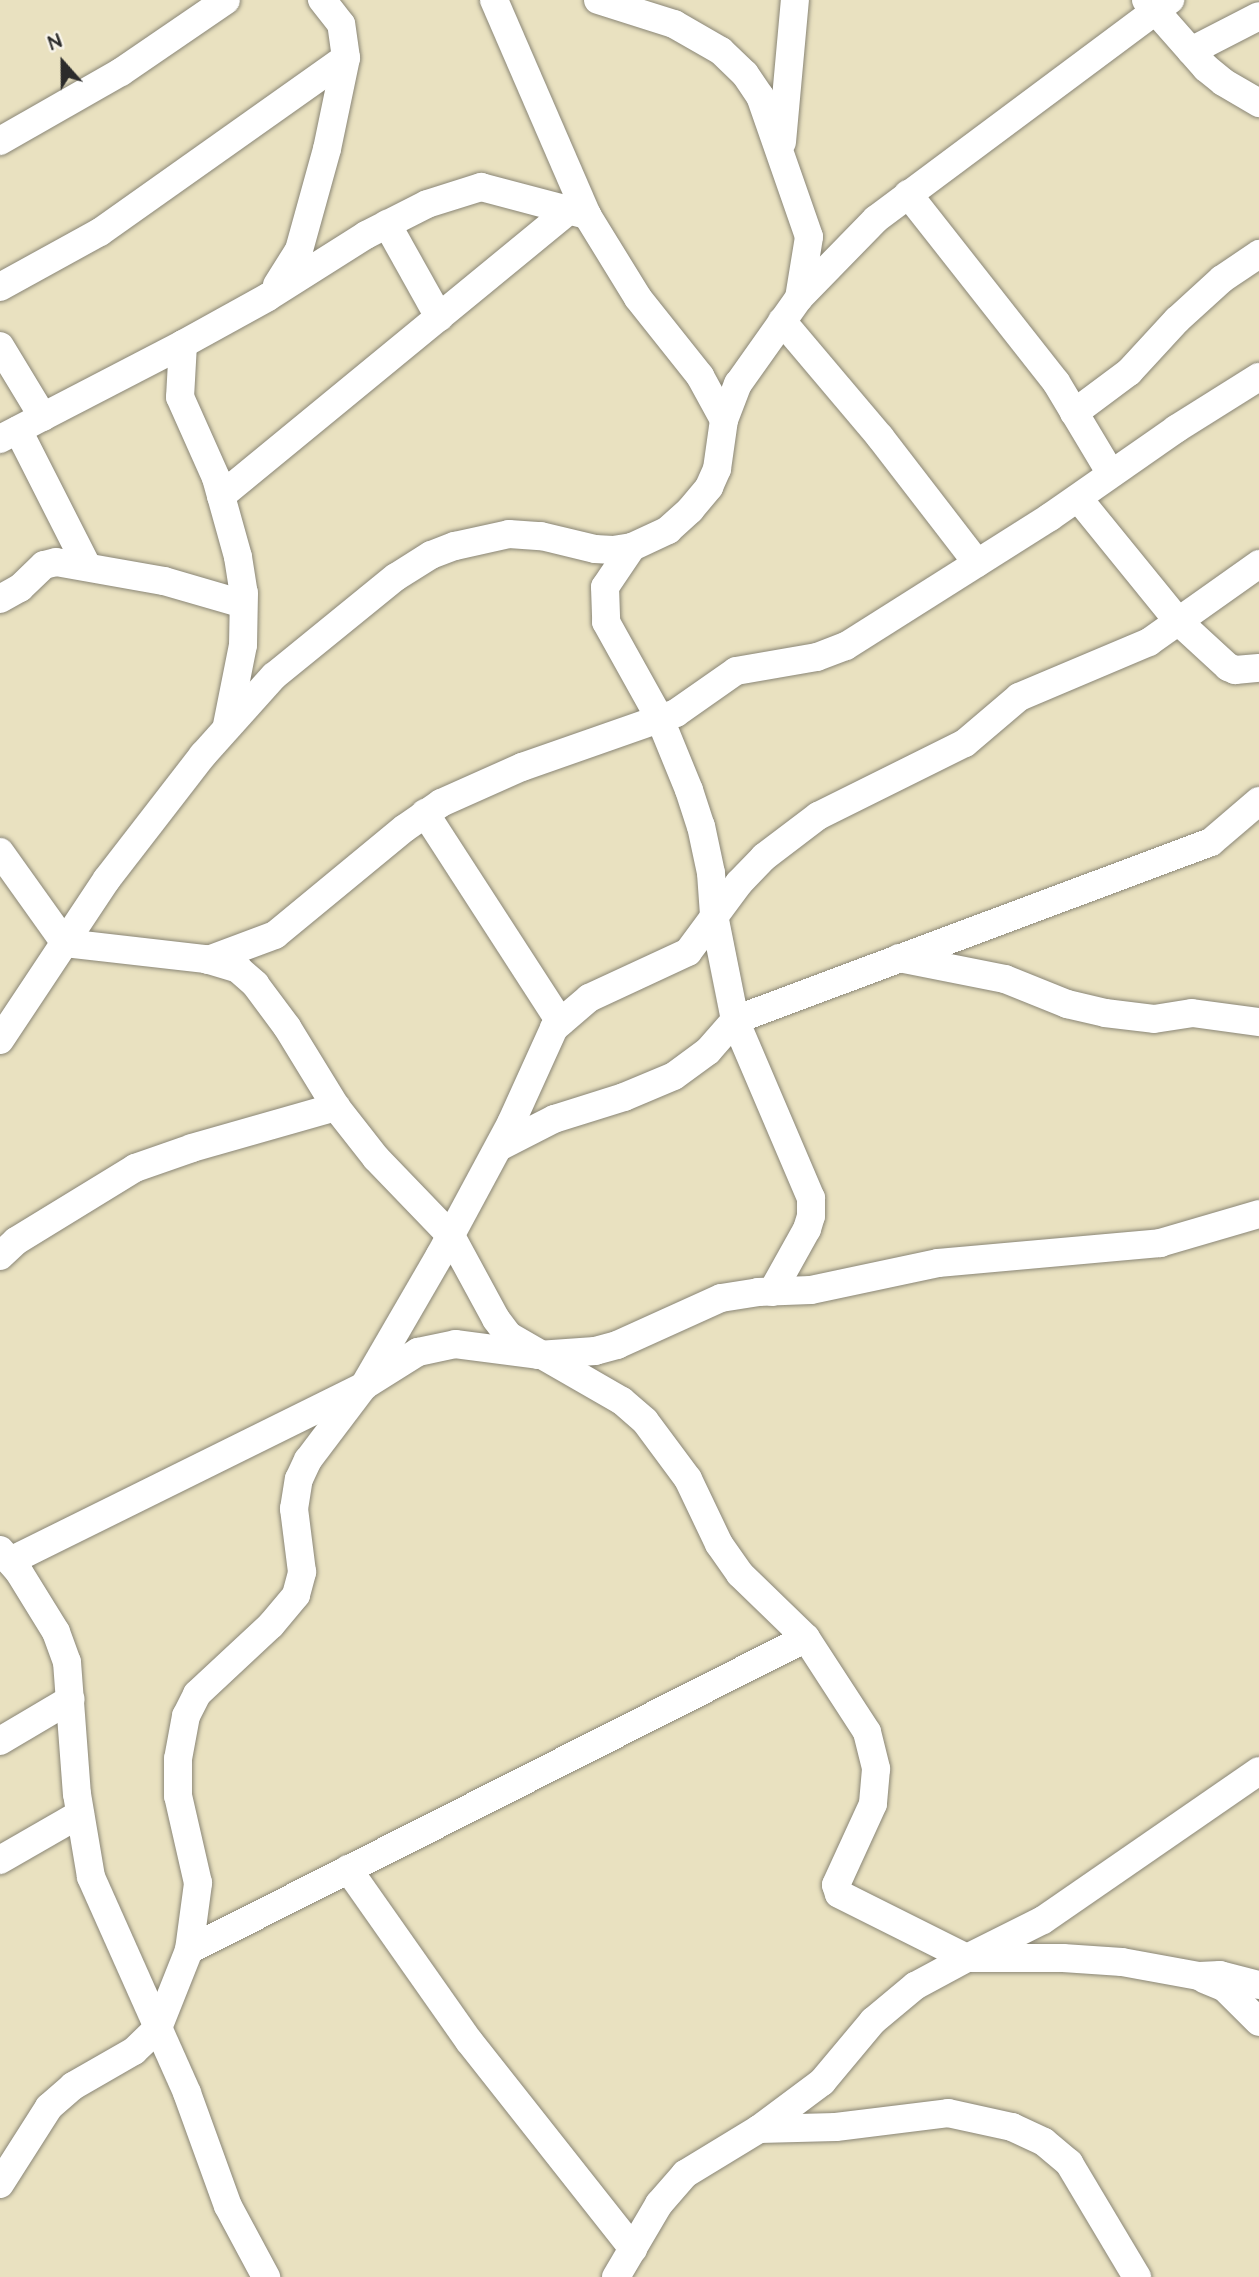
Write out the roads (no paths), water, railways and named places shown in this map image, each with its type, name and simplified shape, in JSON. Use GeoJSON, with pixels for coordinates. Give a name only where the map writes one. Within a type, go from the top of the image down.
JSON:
{"type":"FeatureCollection","features":[{"type":"Feature","properties":{"kind":"street"},"geometry":{"type":"LineString","coordinates":[[0,141],[121,72],[226,0]]}},
{"type":"Feature","properties":{"kind":"street"},"geometry":{"type":"LineString","coordinates":[[268,297],[288,273],[299,250],[327,149],[346,58],[341,24],[322,0]]}},
{"type":"Feature","properties":{"kind":"street"},"geometry":{"type":"LineString","coordinates":[[494,0],[578,213],[638,298],[713,396],[724,420]]}},
{"type":"Feature","properties":{"kind":"street"},"geometry":{"type":"LineString","coordinates":[[598,0],[674,24],[720,51],[745,74],[760,96],[809,237],[799,298]]}},
{"type":"Feature","properties":{"kind":"street"},"geometry":{"type":"LineString","coordinates":[[781,152],[795,0]]}},
{"type":"Feature","properties":{"kind":"street"},"geometry":{"type":"LineString","coordinates":[[0,1040],[107,879],[228,725],[274,676],[396,578],[432,555],[509,534],[541,536],[595,549],[632,547],[668,530],[690,510],[709,486],[717,469],[724,420],[738,384],[799,298],[876,219],[1157,4],[1191,51],[1223,82],[1259,103]]}},
{"type":"Feature","properties":{"kind":"street"},"geometry":{"type":"LineString","coordinates":[[1191,51],[1259,16]]}},
{"type":"Feature","properties":{"kind":"street"},"geometry":{"type":"LineString","coordinates":[[0,287],[100,232],[346,58]]}},
{"type":"Feature","properties":{"kind":"street"},"geometry":{"type":"LineString","coordinates":[[87,566],[9,435],[183,344],[268,297],[387,224],[427,204],[481,187],[578,213]]}},
{"type":"Feature","properties":{"kind":"street"},"geometry":{"type":"LineString","coordinates":[[908,194],[1056,382],[1111,474]]}},
{"type":"Feature","properties":{"kind":"street"},"geometry":{"type":"LineString","coordinates":[[221,496],[439,317],[578,213]]}},
{"type":"Feature","properties":{"kind":"street"},"geometry":{"type":"LineString","coordinates":[[387,224],[439,317]]}},
{"type":"Feature","properties":{"kind":"street"},"geometry":{"type":"LineString","coordinates":[[1074,413],[1129,372],[1177,320],[1222,279],[1259,254]]}},
{"type":"Feature","properties":{"kind":"street"},"geometry":{"type":"LineString","coordinates":[[782,321],[880,437],[977,563]]}},
{"type":"Feature","properties":{"kind":"street"},"geometry":{"type":"LineString","coordinates":[[183,344],[180,397],[221,496],[238,557],[243,604],[243,645],[228,725]]}},
{"type":"Feature","properties":{"kind":"street"},"geometry":{"type":"LineString","coordinates":[[0,346],[43,417]]}},
{"type":"Feature","properties":{"kind":"street"},"geometry":{"type":"LineString","coordinates":[[208,960],[275,935],[425,813],[522,767],[688,707],[736,671],[834,652],[1078,498],[1259,377]]}},
{"type":"Feature","properties":{"kind":"street"},"geometry":{"type":"LineString","coordinates":[[1078,498],[1178,621],[1228,667],[1235,670],[1259,668]]}},
{"type":"Feature","properties":{"kind":"street"},"geometry":{"type":"LineString","coordinates":[[632,547],[605,587],[606,622],[660,719],[701,826],[711,873],[714,915],[735,1020],[811,1198],[811,1216],[807,1230],[772,1292]]}},
{"type":"Feature","properties":{"kind":"street"},"geometry":{"type":"LineString","coordinates":[[0,599],[20,588],[50,563],[87,566],[164,580],[243,604]]}},
{"type":"Feature","properties":{"kind":"street"},"geometry":{"type":"LineString","coordinates":[[0,2183],[11,2143],[73,2086],[134,2051],[158,2028],[189,1950],[198,1883],[178,1796],[178,1759],[186,1716],[197,1694],[271,1625],[296,1595],[302,1572],[294,1509],[299,1479],[308,1460],[363,1386],[451,1236],[499,1147],[541,1054],[560,1022],[589,998],[688,952],[739,883],[764,858],[818,816],[965,744],[1019,697],[1149,642],[1259,564]]}},
{"type":"Feature","properties":{"kind":"street"},"geometry":{"type":"LineString","coordinates":[[499,1147],[554,1119],[624,1097],[674,1076],[708,1051],[735,1020],[1211,842],[1259,801]]}},
{"type":"Feature","properties":{"kind":"street"},"geometry":{"type":"LineString","coordinates":[[425,813],[560,1022]]}},
{"type":"Feature","properties":{"kind":"street"},"geometry":{"type":"LineString","coordinates":[[0,852],[65,943],[208,960],[238,970],[255,984],[287,1027],[336,1107],[376,1158],[451,1236],[496,1319],[516,1342],[622,1401],[645,1421],[688,1479],[719,1544],[740,1574],[806,1638],[867,1732],[876,1769],[873,1804],[836,1885],[836,1891],[967,1958],[1063,1958],[1122,1962],[1199,1976],[1220,1975],[1259,1985]]}},
{"type":"Feature","properties":{"kind":"street"},"geometry":{"type":"LineString","coordinates":[[899,958],[1005,979],[1067,1004],[1104,1013],[1154,1019],[1192,1013],[1259,1022]]}},
{"type":"Feature","properties":{"kind":"street"},"geometry":{"type":"LineString","coordinates":[[0,1256],[16,1241],[135,1168],[192,1148],[336,1107]]}},
{"type":"Feature","properties":{"kind":"street"},"geometry":{"type":"LineString","coordinates":[[266,2277],[228,2206],[187,2093],[91,1877],[80,1814],[67,1662],[56,1632],[5,1555],[363,1386],[418,1352],[455,1344],[538,1355],[605,1349],[708,1302],[772,1292],[811,1290],[938,1263],[1160,1243],[1259,1214]]}},
{"type":"Feature","properties":{"kind":"street"},"geometry":{"type":"LineString","coordinates":[[189,1950],[806,1638]]}},
{"type":"Feature","properties":{"kind":"street"},"geometry":{"type":"LineString","coordinates":[[0,1741],[71,1699]]}},
{"type":"Feature","properties":{"kind":"street"},"geometry":{"type":"LineString","coordinates":[[616,2277],[659,2204],[685,2174],[758,2129],[822,2082],[873,2021],[915,1986],[1043,1920],[1259,1771]]}},
{"type":"Feature","properties":{"kind":"street"},"geometry":{"type":"LineString","coordinates":[[0,1860],[80,1814]]}},
{"type":"Feature","properties":{"kind":"street"},"geometry":{"type":"LineString","coordinates":[[348,1869],[468,2041],[633,2249]]}},
{"type":"Feature","properties":{"kind":"street"},"geometry":{"type":"LineString","coordinates":[[1199,1976],[1224,1988],[1259,2022]]}},
{"type":"Feature","properties":{"kind":"street"},"geometry":{"type":"LineString","coordinates":[[758,2129],[836,2127],[948,2113],[1012,2127],[1044,2142],[1069,2163],[1132,2276]]}}]}
